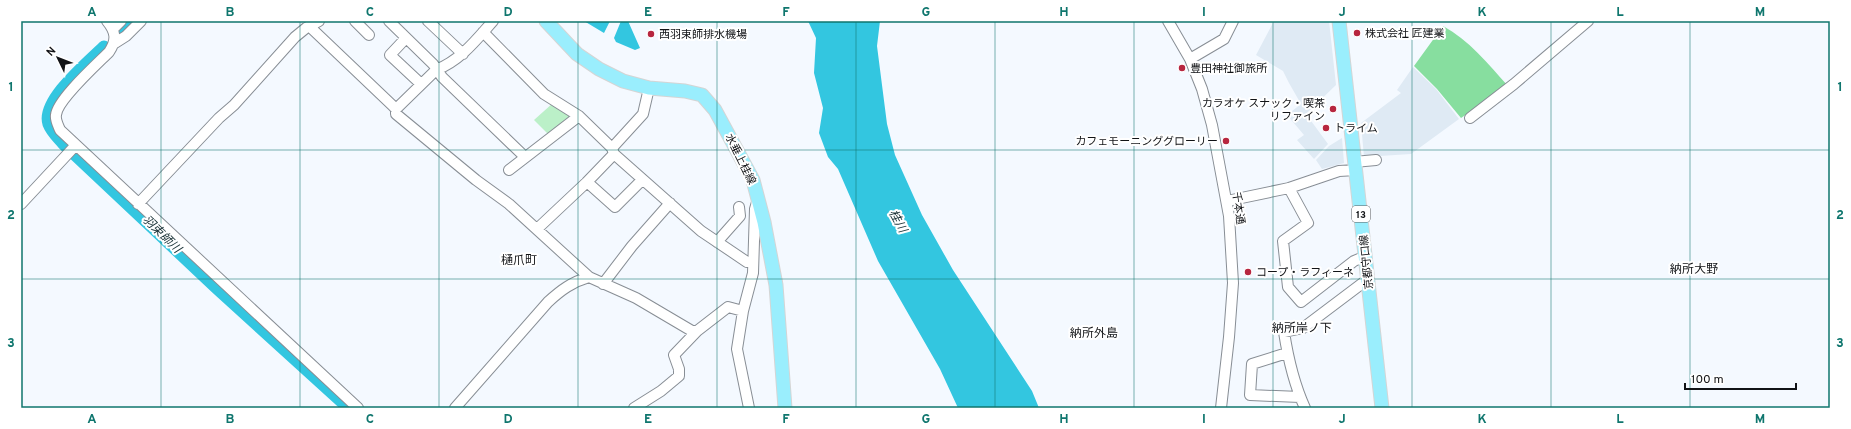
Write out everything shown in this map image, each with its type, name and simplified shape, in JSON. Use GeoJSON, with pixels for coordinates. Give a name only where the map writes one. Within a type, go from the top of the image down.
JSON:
{"type":"FeatureCollection","features":[{"type":"Feature","properties":{"kind":"main road","name":"水垂上桂線"},"geometry":{"type":"LineString","coordinates":[[546,21],[577,54],[599,69],[623,81],[649,88],[694,92],[707,99],[715,110],[753,180],[758,197],[776,285],[785,408]]}},
{"type":"Feature","properties":{"kind":"main road","name":"京都守口線"},"geometry":{"type":"LineString","coordinates":[[1339,21],[1382,408]]}},
{"type":"Feature","properties":{"kind":"street"},"geometry":{"type":"LineString","coordinates":[[115,43],[110,25],[121,21]]}},
{"type":"Feature","properties":{"kind":"street"},"geometry":{"type":"LineString","coordinates":[[141,21],[126,36],[115,43],[109,52],[67,95],[59,106],[56,115],[60,130],[75,146],[358,408]]}},
{"type":"Feature","properties":{"kind":"street"},"geometry":{"type":"LineString","coordinates":[[138,204],[219,118],[234,106],[295,37],[309,26],[319,21]]}},
{"type":"Feature","properties":{"kind":"street"},"geometry":{"type":"LineString","coordinates":[[355,21],[369,34]]}},
{"type":"Feature","properties":{"kind":"street"},"geometry":{"type":"LineString","coordinates":[[389,21],[436,70],[525,157]]}},
{"type":"Feature","properties":{"kind":"street"},"geometry":{"type":"LineString","coordinates":[[428,21],[463,54]]}},
{"type":"Feature","properties":{"kind":"street"},"geometry":{"type":"LineString","coordinates":[[396,109],[436,70],[463,54],[493,21]]}},
{"type":"Feature","properties":{"kind":"street","name":"千本通"},"geometry":{"type":"LineString","coordinates":[[1168,21],[1190,59],[1202,89],[1212,125],[1227,201],[1233,283],[1221,408]]}},
{"type":"Feature","properties":{"kind":"street"},"geometry":{"type":"LineString","coordinates":[[1190,59],[1224,39],[1233,21]]}},
{"type":"Feature","properties":{"kind":"street"},"geometry":{"type":"LineString","coordinates":[[1470,118],[1514,84],[1588,21]]}},
{"type":"Feature","properties":{"kind":"street"},"geometry":{"type":"LineString","coordinates":[[309,26],[396,109],[396,114],[476,180],[509,204],[589,277],[636,298],[692,331],[697,331]]}},
{"type":"Feature","properties":{"kind":"street"},"geometry":{"type":"LineString","coordinates":[[483,32],[544,94],[579,116],[642,180],[701,231],[747,262],[753,262]]}},
{"type":"Feature","properties":{"kind":"street"},"geometry":{"type":"LineString","coordinates":[[406,38],[390,55],[421,84]]}},
{"type":"Feature","properties":{"kind":"street"},"geometry":{"type":"LineString","coordinates":[[537,229],[587,182],[643,114],[649,88]]}},
{"type":"Feature","properties":{"kind":"street"},"geometry":{"type":"LineString","coordinates":[[509,170],[579,116]]}},
{"type":"Feature","properties":{"kind":"street"},"geometry":{"type":"LineString","coordinates":[[21,204],[75,146]]}},
{"type":"Feature","properties":{"kind":"street"},"geometry":{"type":"LineString","coordinates":[[1227,201],[1289,188],[1376,160]]}},
{"type":"Feature","properties":{"kind":"street"},"geometry":{"type":"LineString","coordinates":[[587,182],[615,207],[642,180]]}},
{"type":"Feature","properties":{"kind":"street"},"geometry":{"type":"LineString","coordinates":[[1289,188],[1308,223],[1283,241],[1288,287],[1301,302],[1354,261],[1366,256]]}},
{"type":"Feature","properties":{"kind":"street"},"geometry":{"type":"LineString","coordinates":[[749,408],[737,349],[743,311],[753,273],[755,209],[758,197]]}},
{"type":"Feature","properties":{"kind":"street"},"geometry":{"type":"LineString","coordinates":[[602,284],[632,246],[670,203]]}},
{"type":"Feature","properties":{"kind":"street"},"geometry":{"type":"LineString","coordinates":[[717,242],[740,216],[739,207]]}},
{"type":"Feature","properties":{"kind":"street"},"geometry":{"type":"LineString","coordinates":[[455,408],[548,302],[562,289],[572,283],[589,277]]}},
{"type":"Feature","properties":{"kind":"street"},"geometry":{"type":"LineString","coordinates":[[1305,408],[1300,397],[1287,353],[1284,332],[1303,328],[1368,279]]}},
{"type":"Feature","properties":{"kind":"street"},"geometry":{"type":"LineString","coordinates":[[634,408],[661,391],[679,376],[679,369],[674,355],[697,331],[728,307],[743,311]]}},
{"type":"Feature","properties":{"kind":"street"},"geometry":{"type":"LineString","coordinates":[[1287,353],[1252,364],[1250,395],[1300,397]]}},
{"type":"Feature","properties":{"kind":"shaded area"},"geometry":{"type":"Polygon","coordinates":[[[1274,21],[1329,21],[1336,85],[1306,114],[1328,144],[1314,159],[1297,140],[1304,135],[1287,115],[1301,104],[1283,71],[1256,55],[1274,21]]]}},
{"type":"Feature","properties":{"kind":"shaded area"},"geometry":{"type":"Polygon","coordinates":[[[1413,67],[1436,89],[1459,119],[1411,154],[1364,157],[1361,123],[1401,93],[1397,90],[1413,67]]]}},
{"type":"Feature","properties":{"kind":"shaded area"},"geometry":{"type":"Polygon","coordinates":[[[1342,138],[1344,163],[1322,169],[1316,160],[1329,146],[1342,138]]]}},
{"type":"Feature","properties":{"kind":"green space"},"geometry":{"type":"Polygon","coordinates":[[[1443,26],[1470,45],[1508,86],[1461,118],[1437,89],[1414,66],[1443,26]]]}},
{"type":"Feature","properties":{"kind":"green space"},"geometry":{"type":"Polygon","coordinates":[[[553,103],[570,114],[570,118],[548,134],[534,120],[553,103]]]}},
{"type":"Feature","properties":{"kind":"water"},"geometry":{"type":"Polygon","coordinates":[[[584,21],[610,21],[604,33],[584,21]]]}},
{"type":"Feature","properties":{"kind":"water"},"geometry":{"type":"Polygon","coordinates":[[[621,21],[628,21],[640,48],[635,50],[616,42],[614,38],[621,21]]]}},
{"type":"Feature","properties":{"kind":"water","name":"桂川"},"geometry":{"type":"Polygon","coordinates":[[[808,21],[880,21],[877,46],[887,124],[895,155],[922,215],[953,270],[1032,391],[1039,408],[958,408],[940,369],[878,261],[838,169],[828,157],[819,133],[823,108],[814,73],[816,38],[808,21]]]}},
{"type":"Feature","properties":{"kind":"waterway","name":"羽束師川"},"geometry":{"type":"LineString","coordinates":[[122,30],[131,21]]}},
{"type":"Feature","properties":{"kind":"waterway","name":"羽束師川"},"geometry":{"type":"LineString","coordinates":[[104,47],[68,82],[52,104],[48,115],[49,124],[52,130],[64,144],[217,288],[349,408]]}},
{"type":"Feature","properties":{"kind":"place","name":"株式会社 匠建業"},"geometry":{"type":"Point","coordinates":[1357,33]}},
{"type":"Feature","properties":{"kind":"place","name":"西羽束師排水機場"},"geometry":{"type":"Point","coordinates":[651,34]}},
{"type":"Feature","properties":{"kind":"place","name":"豊田神社御旅所"},"geometry":{"type":"Point","coordinates":[1182,68]}},
{"type":"Feature","properties":{"kind":"place","name":"カラオケ スナック・喫茶 リファイン"},"geometry":{"type":"Point","coordinates":[1333,109]}},
{"type":"Feature","properties":{"kind":"place","name":"トライム"},"geometry":{"type":"Point","coordinates":[1326,128]}},
{"type":"Feature","properties":{"kind":"place","name":"カフェモーニンググローリー"},"geometry":{"type":"Point","coordinates":[1226,141]}},
{"type":"Feature","properties":{"kind":"place","name":"コープ・ラフィーネ"},"geometry":{"type":"Point","coordinates":[1248,272]}},
{"type":"Feature","properties":{"kind":"district","name":"樋爪町"},"geometry":{"type":"Point","coordinates":[519,260]}},
{"type":"Feature","properties":{"kind":"district","name":"納所大野"},"geometry":{"type":"Point","coordinates":[1694,269]}},
{"type":"Feature","properties":{"kind":"district","name":"納所岸ノ下"},"geometry":{"type":"Point","coordinates":[1302,328]}},
{"type":"Feature","properties":{"kind":"district","name":"納所外島"},"geometry":{"type":"Point","coordinates":[1094,333]}}]}
